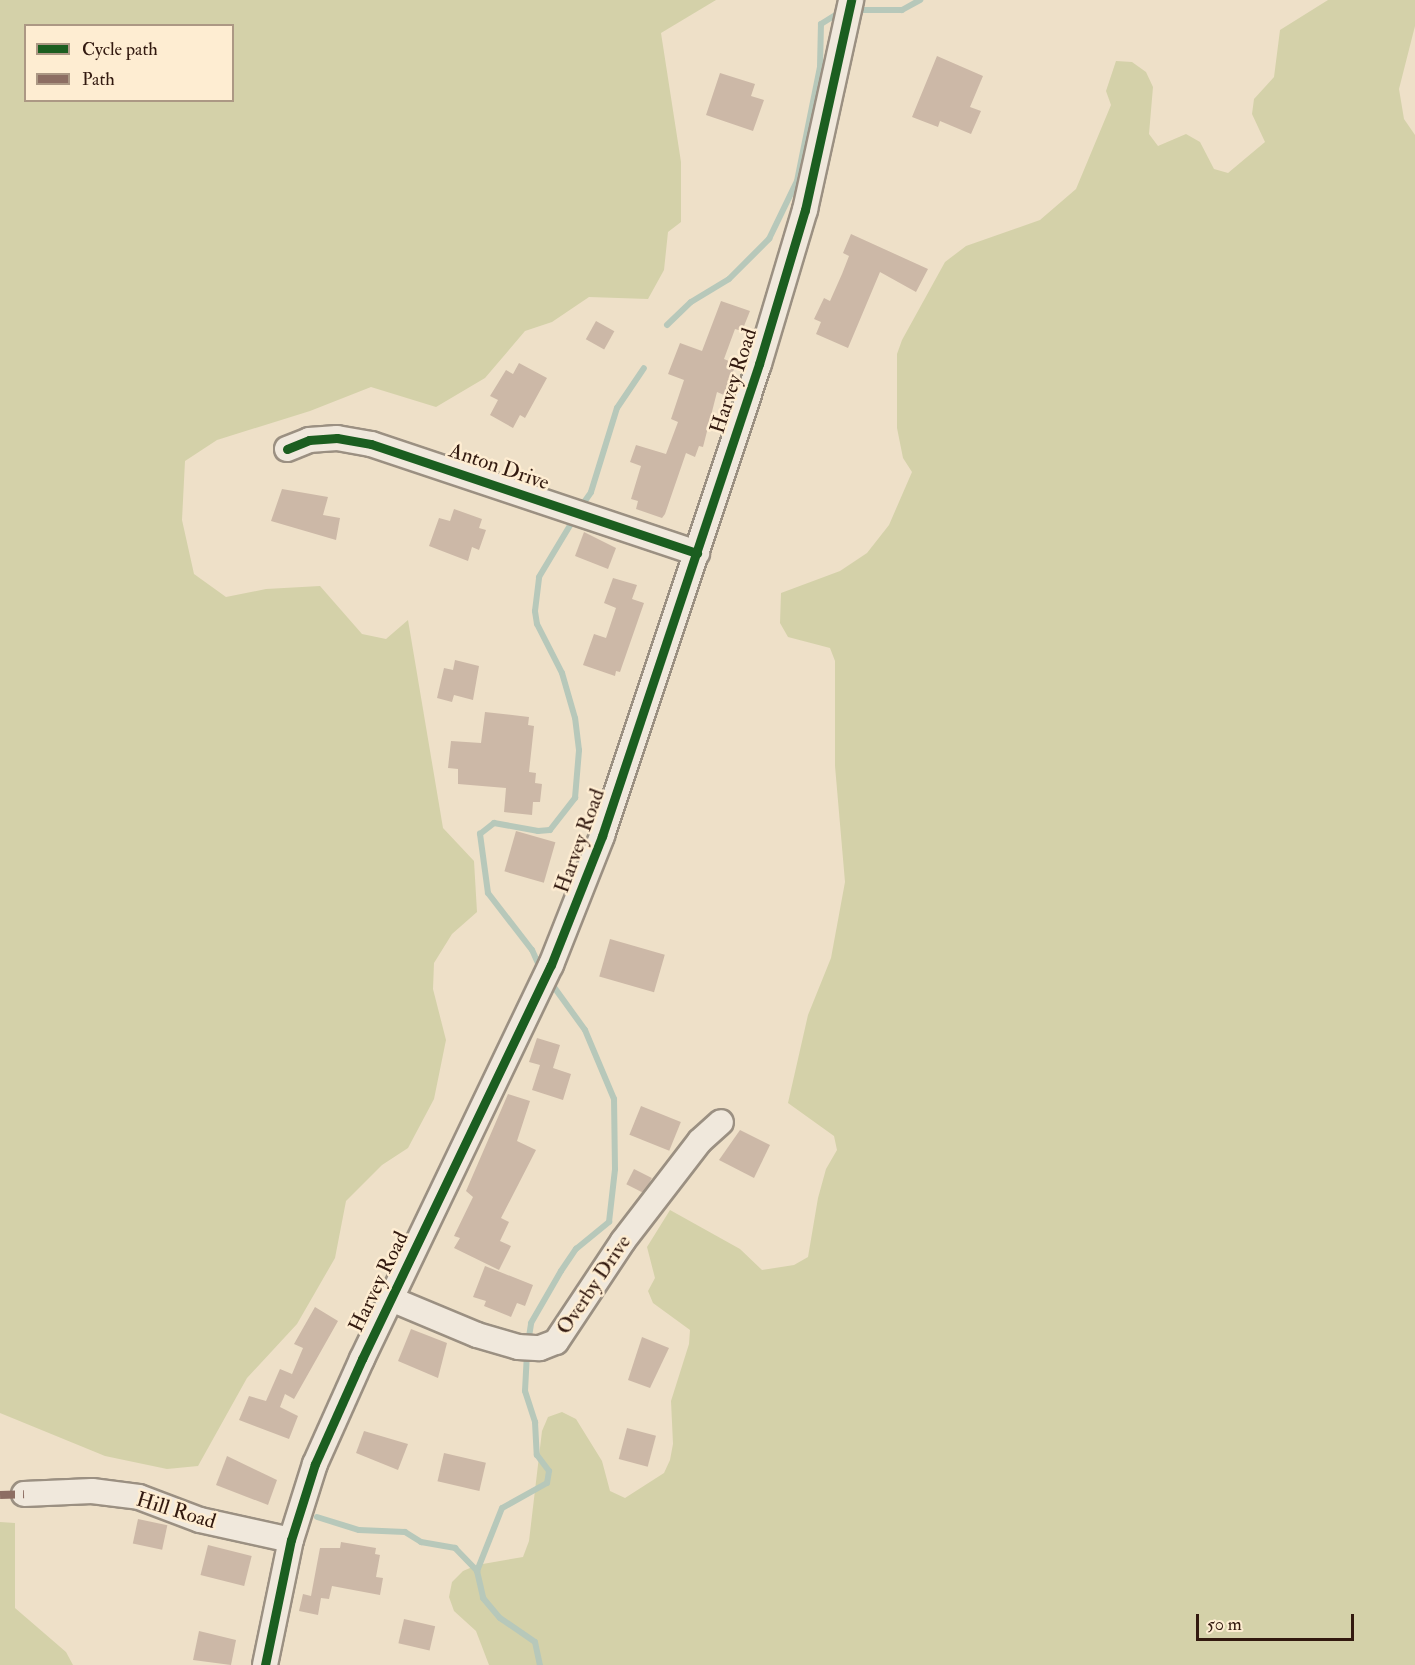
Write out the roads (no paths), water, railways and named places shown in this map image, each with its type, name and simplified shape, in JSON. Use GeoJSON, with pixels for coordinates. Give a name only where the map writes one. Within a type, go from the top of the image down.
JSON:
{"type":"FeatureCollection","features":[{"type":"Feature","properties":{"kind":"street","name":"Harvey Road"},"geometry":{"type":"LineString","coordinates":[[265,1665],[291,1540],[315,1464],[391,1299],[551,965],[602,836],[697,553],[805,210],[850,0]]}},
{"type":"Feature","properties":{"kind":"street","name":"Anton Drive"},"geometry":{"type":"LineString","coordinates":[[287,449],[309,440],[328,439],[371,444],[697,553]]}},
{"type":"Feature","properties":{"kind":"street","name":"Overby Drive"},"geometry":{"type":"LineString","coordinates":[[391,1299],[477,1335],[529,1347],[556,1342],[567,1329],[623,1241],[700,1141],[721,1122]]}},
{"type":"Feature","properties":{"kind":"street","name":"Hill Road"},"geometry":{"type":"LineString","coordinates":[[24,1494],[92,1491],[138,1497],[200,1520],[291,1540]]}},
{"type":"Feature","properties":{"kind":"waterway"},"geometry":{"type":"LineString","coordinates":[[862,10],[902,10],[920,0]]}},
{"type":"Feature","properties":{"kind":"waterway"},"geometry":{"type":"LineString","coordinates":[[667,325],[691,302],[729,279],[769,239],[797,181],[820,67],[821,24],[842,11]]}},
{"type":"Feature","properties":{"kind":"waterway"},"geometry":{"type":"LineString","coordinates":[[580,508],[591,492],[617,408],[644,368]]}},
{"type":"Feature","properties":{"kind":"waterway"},"geometry":{"type":"LineString","coordinates":[[541,970],[532,950],[488,893],[480,834],[494,823],[538,831],[550,830],[575,798],[579,750],[575,718],[562,673],[537,624],[535,611],[539,577],[575,517]]}},
{"type":"Feature","properties":{"kind":"waterway"},"geometry":{"type":"LineString","coordinates":[[528,1343],[531,1323],[561,1271],[576,1249],[609,1222],[615,1169],[614,1099],[585,1030],[549,980]]}},
{"type":"Feature","properties":{"kind":"waterway"},"geometry":{"type":"LineString","coordinates":[[527,1353],[525,1391],[535,1422],[537,1455],[549,1471],[547,1483],[502,1508],[477,1571],[483,1598],[500,1618],[535,1642],[540,1665]]}},
{"type":"Feature","properties":{"kind":"waterway"},"geometry":{"type":"LineString","coordinates":[[317,1517],[359,1530],[405,1532],[421,1542],[455,1548],[477,1571]]}}]}
